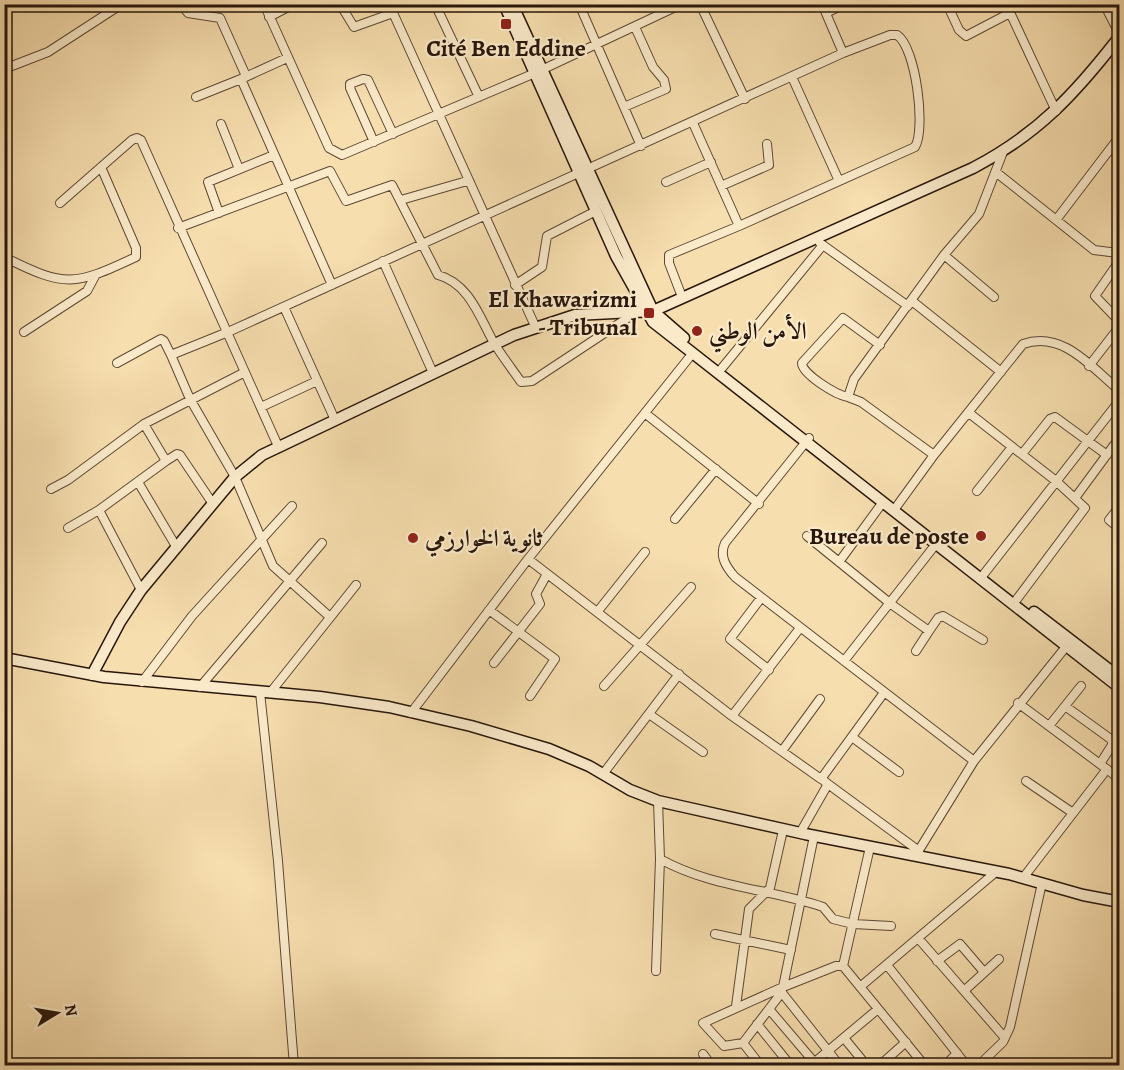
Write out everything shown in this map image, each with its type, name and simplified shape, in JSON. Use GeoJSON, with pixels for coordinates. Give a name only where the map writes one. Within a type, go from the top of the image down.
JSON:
{"type":"FeatureCollection","features":[{"type":"Feature","properties":{"kind":"main road"},"geometry":{"type":"LineString","coordinates":[[504,4],[538,72],[644,311],[722,368],[883,502],[895,507],[936,544],[1017,599],[1119,688]]}},
{"type":"Feature","properties":{"kind":"main road"},"geometry":{"type":"LineString","coordinates":[[512,4],[538,72]]}},
{"type":"Feature","properties":{"kind":"main road"},"geometry":{"type":"LineString","coordinates":[[92,675],[120,622],[141,590],[236,477],[262,455],[494,343],[535,326],[575,315],[644,311],[682,297],[819,242],[1004,152],[1056,111],[1115,50],[1119,36]]}},
{"type":"Feature","properties":{"kind":"main road"},"geometry":{"type":"LineString","coordinates":[[583,171],[596,211],[644,311],[653,322],[895,507],[1069,644],[1119,678]]}},
{"type":"Feature","properties":{"kind":"main road"},"geometry":{"type":"LineString","coordinates":[[4,658],[142,682],[369,703],[471,726],[549,749],[603,774],[630,790],[658,801],[870,848],[917,853],[1119,902]]}},
{"type":"Feature","properties":{"kind":"street"},"geometry":{"type":"LineString","coordinates":[[4,69],[48,52],[122,4]]}},
{"type":"Feature","properties":{"kind":"street"},"geometry":{"type":"LineString","coordinates":[[181,4],[188,13],[220,18],[274,154],[332,285]]}},
{"type":"Feature","properties":{"kind":"street"},"geometry":{"type":"LineString","coordinates":[[264,4],[287,58],[333,152],[342,155],[480,98],[682,4]]}},
{"type":"Feature","properties":{"kind":"street"},"geometry":{"type":"LineString","coordinates":[[269,17],[294,4]]}},
{"type":"Feature","properties":{"kind":"street"},"geometry":{"type":"LineString","coordinates":[[340,4],[354,27],[391,9],[467,181],[535,326]]}},
{"type":"Feature","properties":{"kind":"street"},"geometry":{"type":"LineString","coordinates":[[435,4],[480,98]]}},
{"type":"Feature","properties":{"kind":"street"},"geometry":{"type":"LineString","coordinates":[[579,4],[641,146]]}},
{"type":"Feature","properties":{"kind":"street"},"geometry":{"type":"LineString","coordinates":[[700,4],[745,99]]}},
{"type":"Feature","properties":{"kind":"street"},"geometry":{"type":"LineString","coordinates":[[843,53],[824,9],[845,4]]}},
{"type":"Feature","properties":{"kind":"street"},"geometry":{"type":"LineString","coordinates":[[947,4],[959,30],[966,36],[1008,9],[1056,111]]}},
{"type":"Feature","properties":{"kind":"street"},"geometry":{"type":"LineString","coordinates":[[1104,4],[1119,36]]}},
{"type":"Feature","properties":{"kind":"street"},"geometry":{"type":"LineString","coordinates":[[624,106],[666,89],[664,80],[653,68],[635,27]]}},
{"type":"Feature","properties":{"kind":"street"},"geometry":{"type":"LineString","coordinates":[[171,355],[284,307],[843,53],[890,35],[901,37],[912,60],[919,136],[915,147],[669,255],[669,263],[682,297]]}},
{"type":"Feature","properties":{"kind":"street"},"geometry":{"type":"LineString","coordinates":[[196,98],[287,58]]}},
{"type":"Feature","properties":{"kind":"street"},"geometry":{"type":"LineString","coordinates":[[792,77],[839,181]]}},
{"type":"Feature","properties":{"kind":"street"},"geometry":{"type":"LineString","coordinates":[[374,142],[350,84],[363,79],[368,80],[393,134]]}},
{"type":"Feature","properties":{"kind":"street"},"geometry":{"type":"LineString","coordinates":[[693,123],[739,226]]}},
{"type":"Feature","properties":{"kind":"street"},"geometry":{"type":"LineString","coordinates":[[221,124],[239,169]]}},
{"type":"Feature","properties":{"kind":"street"},"geometry":{"type":"LineString","coordinates":[[1056,220],[1119,136]]}},
{"type":"Feature","properties":{"kind":"street"},"geometry":{"type":"LineString","coordinates":[[60,203],[132,140],[139,139],[278,446]]}},
{"type":"Feature","properties":{"kind":"street"},"geometry":{"type":"LineString","coordinates":[[721,186],[769,165],[767,144]]}},
{"type":"Feature","properties":{"kind":"street"},"geometry":{"type":"LineString","coordinates":[[848,397],[855,379],[944,255],[979,214],[1004,152]]}},
{"type":"Feature","properties":{"kind":"street"},"geometry":{"type":"LineString","coordinates":[[219,213],[208,182],[274,154]]}},
{"type":"Feature","properties":{"kind":"street"},"geometry":{"type":"LineString","coordinates":[[666,182],[711,162]]}},
{"type":"Feature","properties":{"kind":"street"},"geometry":{"type":"LineString","coordinates":[[4,257],[58,280],[95,276],[136,257],[138,252],[101,167]]}},
{"type":"Feature","properties":{"kind":"street"},"geometry":{"type":"LineString","coordinates":[[178,228],[330,171],[345,200],[392,185],[438,275],[445,277],[474,302],[494,343],[521,382],[528,382],[644,311]]}},
{"type":"Feature","properties":{"kind":"street"},"geometry":{"type":"LineString","coordinates":[[997,173],[1094,250],[1119,255],[1095,296],[1119,324],[1089,366]]}},
{"type":"Feature","properties":{"kind":"street"},"geometry":{"type":"LineString","coordinates":[[400,201],[467,181]]}},
{"type":"Feature","properties":{"kind":"street"},"geometry":{"type":"LineString","coordinates":[[515,285],[542,267],[547,236],[596,211]]}},
{"type":"Feature","properties":{"kind":"street"},"geometry":{"type":"LineString","coordinates":[[722,368],[819,242],[910,304],[1001,372]]}},
{"type":"Feature","properties":{"kind":"street"},"geometry":{"type":"LineString","coordinates":[[944,255],[994,297]]}},
{"type":"Feature","properties":{"kind":"street"},"geometry":{"type":"LineString","coordinates":[[383,261],[433,373]]}},
{"type":"Feature","properties":{"kind":"street"},"geometry":{"type":"LineString","coordinates":[[24,332],[81,296],[95,276]]}},
{"type":"Feature","properties":{"kind":"street"},"geometry":{"type":"LineString","coordinates":[[284,307],[334,420]]}},
{"type":"Feature","properties":{"kind":"street"},"geometry":{"type":"LineString","coordinates":[[880,345],[843,318],[802,363],[805,371],[837,394],[861,402],[934,455]]}},
{"type":"Feature","properties":{"kind":"street"},"geometry":{"type":"LineString","coordinates":[[117,363],[160,339],[164,341],[190,399],[236,477],[276,570],[330,617]]}},
{"type":"Feature","properties":{"kind":"street"},"geometry":{"type":"LineString","coordinates":[[895,507],[1023,344],[1043,339],[1066,347],[1119,391]]}},
{"type":"Feature","properties":{"kind":"street"},"geometry":{"type":"LineString","coordinates":[[411,713],[528,560],[692,354]]}},
{"type":"Feature","properties":{"kind":"street"},"geometry":{"type":"LineString","coordinates":[[51,489],[68,480],[144,424],[245,372]]}},
{"type":"Feature","properties":{"kind":"street"},"geometry":{"type":"LineString","coordinates":[[261,407],[317,381]]}},
{"type":"Feature","properties":{"kind":"street"},"geometry":{"type":"LineString","coordinates":[[982,577],[1119,400]]}},
{"type":"Feature","properties":{"kind":"street"},"geometry":{"type":"LineString","coordinates":[[969,413],[1056,481],[1085,510],[1017,599]]}},
{"type":"Feature","properties":{"kind":"street"},"geometry":{"type":"LineString","coordinates":[[646,414],[759,504]]}},
{"type":"Feature","properties":{"kind":"street"},"geometry":{"type":"LineString","coordinates":[[1022,454],[1054,417],[1059,417],[1107,455]]}},
{"type":"Feature","properties":{"kind":"street"},"geometry":{"type":"LineString","coordinates":[[144,424],[166,461]]}},
{"type":"Feature","properties":{"kind":"street"},"geometry":{"type":"LineString","coordinates":[[807,440],[759,504],[725,543],[723,557],[735,577],[883,694],[974,761]]}},
{"type":"Feature","properties":{"kind":"street"},"geometry":{"type":"LineString","coordinates":[[1075,498],[1114,444],[1119,446]]}},
{"type":"Feature","properties":{"kind":"street"},"geometry":{"type":"LineString","coordinates":[[977,491],[1012,447]]}},
{"type":"Feature","properties":{"kind":"street"},"geometry":{"type":"LineString","coordinates":[[68,528],[99,510],[166,461],[180,455],[213,504]]}},
{"type":"Feature","properties":{"kind":"street"},"geometry":{"type":"LineString","coordinates":[[675,519],[716,469]]}},
{"type":"Feature","properties":{"kind":"street"},"geometry":{"type":"LineString","coordinates":[[138,482],[177,548]]}},
{"type":"Feature","properties":{"kind":"street"},"geometry":{"type":"LineString","coordinates":[[839,562],[883,502]]}},
{"type":"Feature","properties":{"kind":"street"},"geometry":{"type":"LineString","coordinates":[[142,682],[192,616],[292,506]]}},
{"type":"Feature","properties":{"kind":"street"},"geometry":{"type":"LineString","coordinates":[[1119,506],[1109,520],[1119,529]]}},
{"type":"Feature","properties":{"kind":"street"},"geometry":{"type":"LineString","coordinates":[[99,510],[141,590]]}},
{"type":"Feature","properties":{"kind":"street"},"geometry":{"type":"LineString","coordinates":[[807,536],[891,604],[929,631]]}},
{"type":"Feature","properties":{"kind":"street"},"geometry":{"type":"LineString","coordinates":[[200,687],[322,543]]}},
{"type":"Feature","properties":{"kind":"street"},"geometry":{"type":"LineString","coordinates":[[844,661],[936,544]]}},
{"type":"Feature","properties":{"kind":"street"},"geometry":{"type":"LineString","coordinates":[[598,611],[645,552]]}},
{"type":"Feature","properties":{"kind":"street"},"geometry":{"type":"LineString","coordinates":[[528,560],[598,611],[732,716],[825,782],[917,853],[974,761],[1018,703],[1069,644]]}},
{"type":"Feature","properties":{"kind":"street"},"geometry":{"type":"LineString","coordinates":[[494,663],[540,604],[536,594],[547,573]]}},
{"type":"Feature","properties":{"kind":"street"},"geometry":{"type":"LineString","coordinates":[[294,1065],[265,692],[356,585]]}},
{"type":"Feature","properties":{"kind":"street"},"geometry":{"type":"LineString","coordinates":[[604,686],[690,587]]}},
{"type":"Feature","properties":{"kind":"street"},"geometry":{"type":"LineString","coordinates":[[761,598],[730,639],[769,670]]}},
{"type":"Feature","properties":{"kind":"street"},"geometry":{"type":"LineString","coordinates":[[489,610],[555,659],[530,696]]}},
{"type":"Feature","properties":{"kind":"street"},"geometry":{"type":"LineString","coordinates":[[916,651],[938,618],[943,616],[983,640]]}},
{"type":"Feature","properties":{"kind":"street"},"geometry":{"type":"LineString","coordinates":[[732,716],[800,628]]}},
{"type":"Feature","properties":{"kind":"street"},"geometry":{"type":"LineString","coordinates":[[603,774],[679,674]]}},
{"type":"Feature","properties":{"kind":"street"},"geometry":{"type":"LineString","coordinates":[[1049,726],[1081,686]]}},
{"type":"Feature","properties":{"kind":"street"},"geometry":{"type":"LineString","coordinates":[[800,833],[825,782],[852,737],[883,694]]}},
{"type":"Feature","properties":{"kind":"street"},"geometry":{"type":"LineString","coordinates":[[782,751],[820,699]]}},
{"type":"Feature","properties":{"kind":"street"},"geometry":{"type":"LineString","coordinates":[[1018,703],[1119,779]]}},
{"type":"Feature","properties":{"kind":"street"},"geometry":{"type":"LineString","coordinates":[[1023,878],[1073,813],[1104,767],[1112,745],[1112,740],[1065,706]]}},
{"type":"Feature","properties":{"kind":"street"},"geometry":{"type":"LineString","coordinates":[[649,714],[703,752]]}},
{"type":"Feature","properties":{"kind":"street"},"geometry":{"type":"LineString","coordinates":[[852,737],[899,772]]}},
{"type":"Feature","properties":{"kind":"street"},"geometry":{"type":"LineString","coordinates":[[1026,781],[1073,813]]}},
{"type":"Feature","properties":{"kind":"street"},"geometry":{"type":"LineString","coordinates":[[656,971],[660,859],[658,801]]}},
{"type":"Feature","properties":{"kind":"street"},"geometry":{"type":"LineString","coordinates":[[736,1006],[749,909],[768,891],[783,830]]}},
{"type":"Feature","properties":{"kind":"street"},"geometry":{"type":"LineString","coordinates":[[814,836],[782,989],[743,1043],[724,1046],[703,1025],[704,1021],[736,1006],[782,989],[836,966],[843,966]]}},
{"type":"Feature","properties":{"kind":"street"},"geometry":{"type":"LineString","coordinates":[[843,966],[870,848]]}},
{"type":"Feature","properties":{"kind":"street"},"geometry":{"type":"LineString","coordinates":[[660,859],[700,877],[768,891],[823,906],[833,919],[853,924],[891,926]]}},
{"type":"Feature","properties":{"kind":"street"},"geometry":{"type":"LineString","coordinates":[[860,987],[997,871]]}},
{"type":"Feature","properties":{"kind":"street"},"geometry":{"type":"LineString","coordinates":[[978,1065],[1005,1038],[1018,999],[1042,883]]}},
{"type":"Feature","properties":{"kind":"street"},"geometry":{"type":"LineString","coordinates":[[715,934],[791,950]]}},
{"type":"Feature","properties":{"kind":"street"},"geometry":{"type":"LineString","coordinates":[[918,939],[1005,1038]]}},
{"type":"Feature","properties":{"kind":"street"},"geometry":{"type":"LineString","coordinates":[[937,961],[960,944],[984,972]]}},
{"type":"Feature","properties":{"kind":"street"},"geometry":{"type":"LineString","coordinates":[[964,991],[999,959]]}},
{"type":"Feature","properties":{"kind":"street"},"geometry":{"type":"LineString","coordinates":[[887,965],[967,1065]]}},
{"type":"Feature","properties":{"kind":"street"},"geometry":{"type":"LineString","coordinates":[[843,966],[926,1065]]}},
{"type":"Feature","properties":{"kind":"street"},"geometry":{"type":"LineString","coordinates":[[782,989],[840,1065]]}},
{"type":"Feature","properties":{"kind":"street"},"geometry":{"type":"LineString","coordinates":[[769,1009],[812,1064],[878,1009]]}},
{"type":"Feature","properties":{"kind":"street"},"geometry":{"type":"LineString","coordinates":[[757,1024],[790,1065]]}},
{"type":"Feature","properties":{"kind":"street"},"geometry":{"type":"LineString","coordinates":[[844,1038],[867,1065]]}},
{"type":"Feature","properties":{"kind":"street"},"geometry":{"type":"LineString","coordinates":[[879,1065],[906,1042]]}},
{"type":"Feature","properties":{"kind":"street"},"geometry":{"type":"LineString","coordinates":[[743,1043],[761,1065]]}},
{"type":"Feature","properties":{"kind":"street"},"geometry":{"type":"LineString","coordinates":[[945,1065],[957,1053]]}},
{"type":"Feature","properties":{"kind":"street"},"geometry":{"type":"LineString","coordinates":[[703,1054],[712,1065]]}},
{"type":"Feature","properties":{"kind":"place","name":"Cité Ben Eddine"},"geometry":{"type":"Point","coordinates":[506,24]}},
{"type":"Feature","properties":{"kind":"place","name":"El Khawarizmi - Tribunal"},"geometry":{"type":"Point","coordinates":[649,313]}},
{"type":"Feature","properties":{"kind":"place","name":"الأمن الوطني"},"geometry":{"type":"Point","coordinates":[697,331]}},
{"type":"Feature","properties":{"kind":"place","name":"Bureau de poste"},"geometry":{"type":"Point","coordinates":[981,536]}},
{"type":"Feature","properties":{"kind":"place","name":"ثانوية الخوارزمي"},"geometry":{"type":"Point","coordinates":[413,538]}}]}
